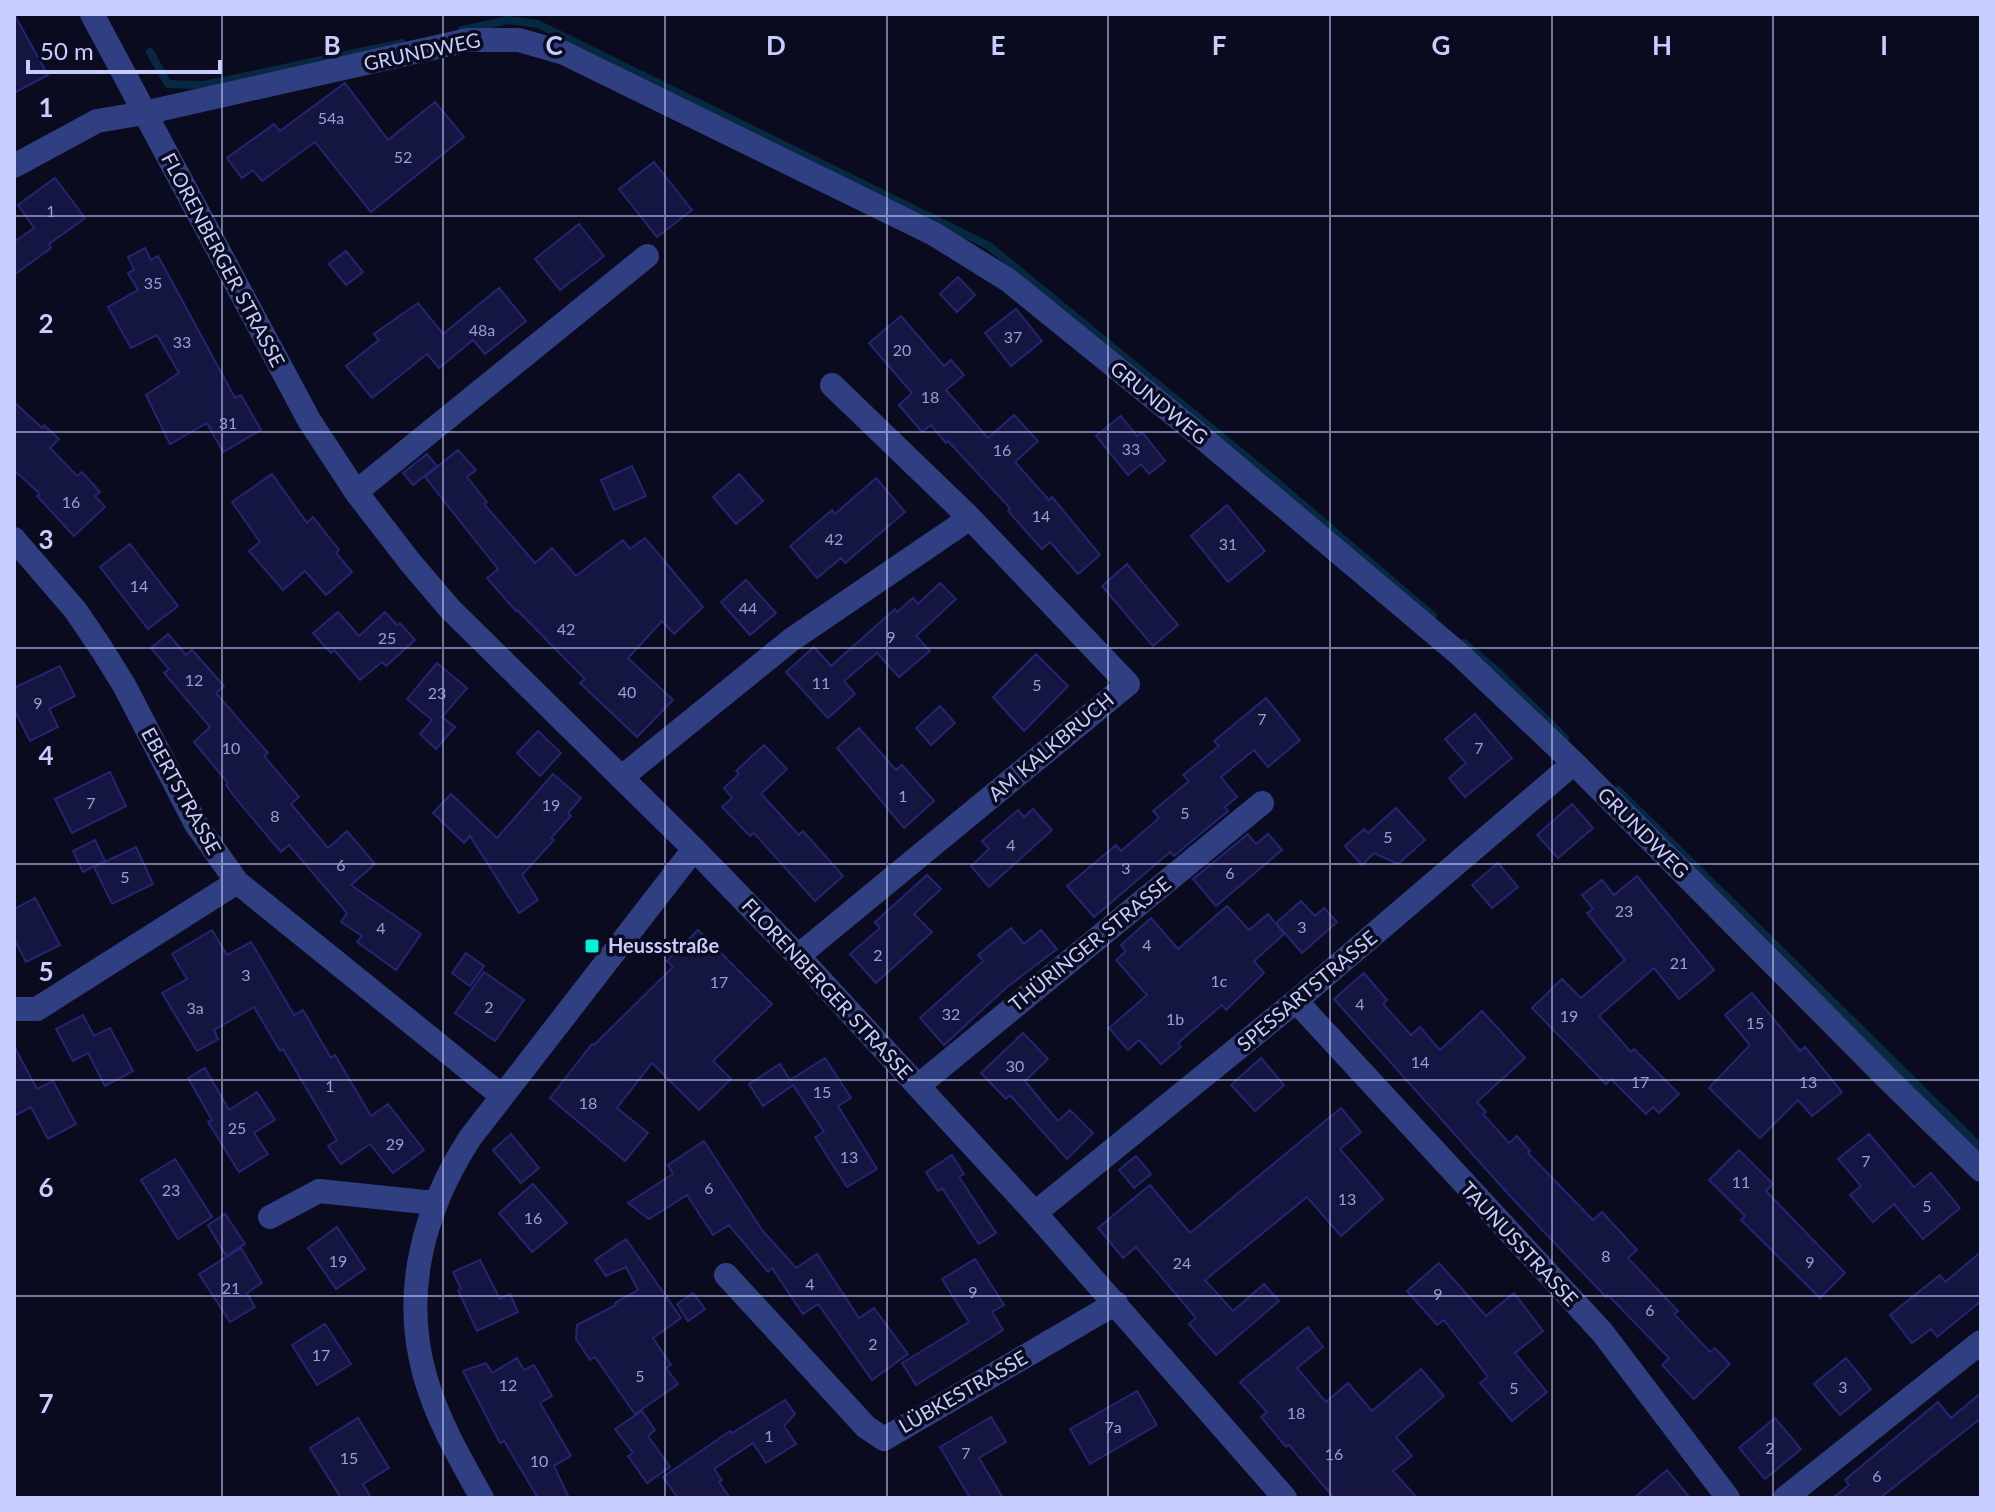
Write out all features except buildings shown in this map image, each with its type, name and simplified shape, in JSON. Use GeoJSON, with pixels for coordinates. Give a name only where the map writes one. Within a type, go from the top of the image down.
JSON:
{"type":"FeatureCollection","features":[{"type":"Feature","properties":{"kind":"street","name":"FLORENBERGER STRASSE"},"geometry":{"type":"LineString","coordinates":[[94,19],[309,420],[356,492],[410,562],[450,609],[622,777],[798,956],[1116,1303],[1285,1498]]}},
{"type":"Feature","properties":{"kind":"street","name":"GRUNDWEG"},"geometry":{"type":"LineString","coordinates":[[14,166],[97,121],[468,40],[492,38],[519,40],[564,53],[934,234],[1008,280],[1198,434],[1458,653],[1574,763],[1981,1170]]}},
{"type":"Feature","properties":{"kind":"street"},"geometry":{"type":"LineString","coordinates":[[356,492],[647,256]]}},
{"type":"Feature","properties":{"kind":"street","name":"AM KALKBRUCH"},"geometry":{"type":"LineString","coordinates":[[798,956],[1128,684],[970,518],[832,385]]}},
{"type":"Feature","properties":{"kind":"street"},"geometry":{"type":"LineString","coordinates":[[622,777],[791,640],[970,518]]}},
{"type":"Feature","properties":{"kind":"street","name":"EBERTSTRASSE"},"geometry":{"type":"LineString","coordinates":[[14,539],[76,611],[101,648],[124,685],[196,824],[237,882],[502,1096]]}},
{"type":"Feature","properties":{"kind":"street","name":"SPESSARTSTRASSE"},"geometry":{"type":"LineString","coordinates":[[1035,1213],[1296,1001],[1574,763]]}},
{"type":"Feature","properties":{"kind":"street","name":"THÜRINGER STRASSE"},"geometry":{"type":"LineString","coordinates":[[918,1086],[1262,803]]}},
{"type":"Feature","properties":{"kind":"street"},"geometry":{"type":"LineString","coordinates":[[482,1498],[446,1429],[425,1376],[417,1331],[416,1290],[421,1248],[434,1203],[450,1169],[502,1096],[694,849]]}},
{"type":"Feature","properties":{"kind":"street"},"geometry":{"type":"LineString","coordinates":[[14,1009],[37,1009],[237,882]]}},
{"type":"Feature","properties":{"kind":"street","name":"TAUNUSSTRASSE"},"geometry":{"type":"LineString","coordinates":[[1296,1001],[1602,1332],[1728,1498]]}},
{"type":"Feature","properties":{"kind":"street"},"geometry":{"type":"LineString","coordinates":[[270,1217],[319,1191],[434,1203]]}},
{"type":"Feature","properties":{"kind":"street","name":"LÜBKESTRASSE"},"geometry":{"type":"LineString","coordinates":[[726,1275],[866,1427],[884,1439],[1116,1303]]}},
{"type":"Feature","properties":{"kind":"street"},"geometry":{"type":"LineString","coordinates":[[1785,1498],[1981,1342]]}},
{"type":"Feature","properties":{"kind":"waterway"},"geometry":{"type":"LineString","coordinates":[[462,30],[508,20],[538,24],[989,246],[1260,468],[1433,616]]}},
{"type":"Feature","properties":{"kind":"waterway"},"geometry":{"type":"LineString","coordinates":[[150,52],[168,84],[204,85],[402,43]]}},
{"type":"Feature","properties":{"kind":"waterway"},"geometry":{"type":"LineString","coordinates":[[1464,643],[1565,738]]}},
{"type":"Feature","properties":{"kind":"waterway"},"geometry":{"type":"LineString","coordinates":[[1618,790],[1981,1148]]}},
{"type":"Feature","properties":{"kind":"place","name":"Heussstraße"},"geometry":{"type":"Point","coordinates":[592,946]}}]}
